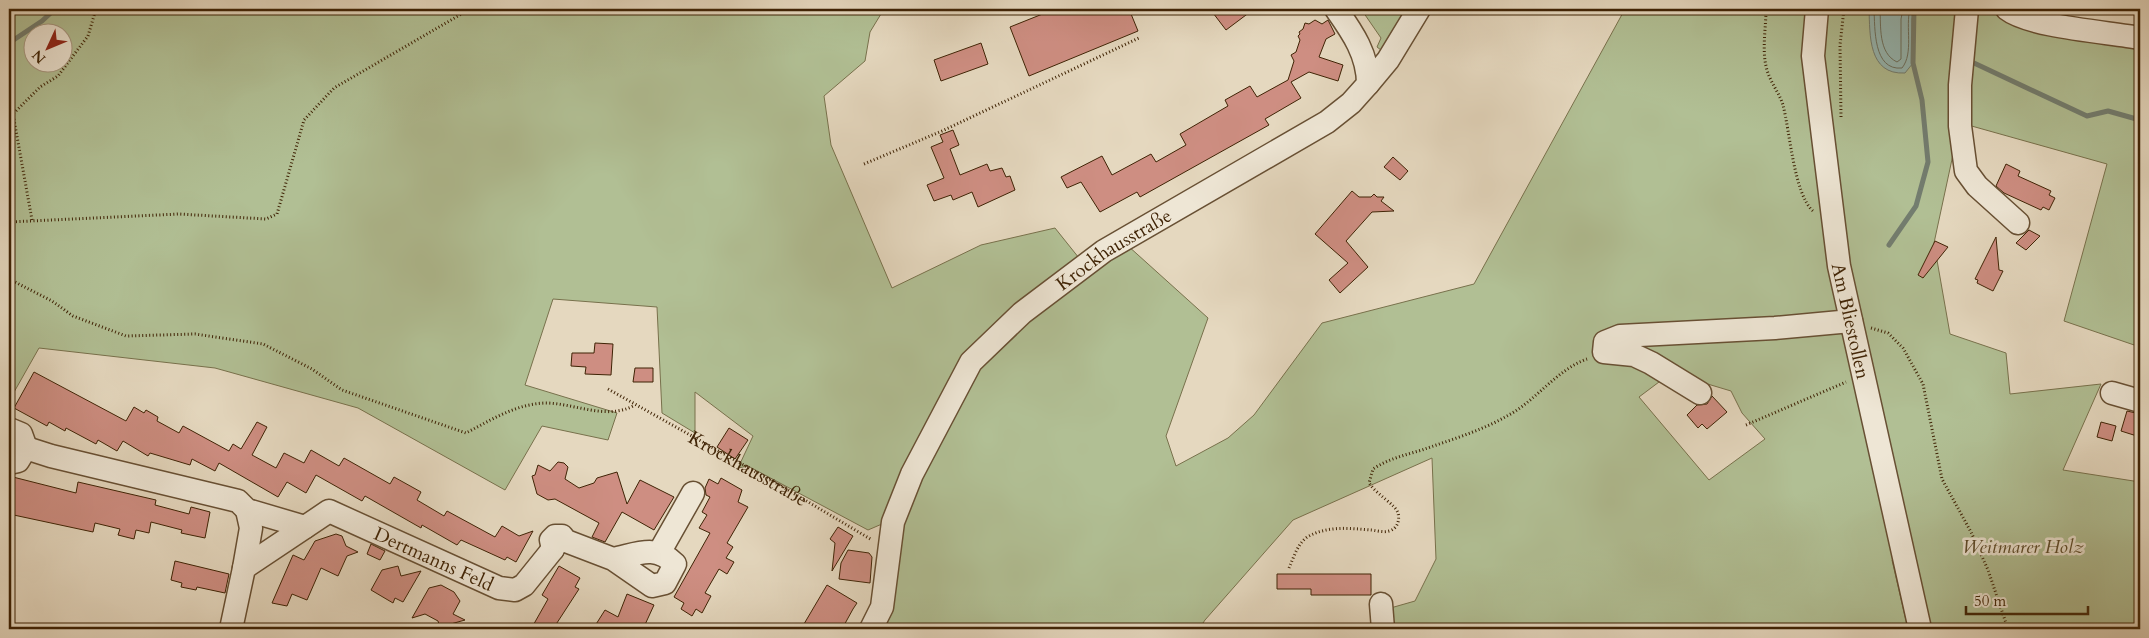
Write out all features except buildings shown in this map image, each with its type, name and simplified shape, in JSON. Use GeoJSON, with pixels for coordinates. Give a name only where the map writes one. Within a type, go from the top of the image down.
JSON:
{"type":"FeatureCollection","features":[{"type":"Feature","properties":{"kind":"street"},"geometry":{"type":"LineString","coordinates":[[1336,9],[1364,55],[1368,84]]}},
{"type":"Feature","properties":{"kind":"street","name":"Krockhausstraße"},"geometry":{"type":"LineString","coordinates":[[871,629],[882,607],[888,550],[894,522],[912,474],[971,362],[1022,313],[1104,251],[1327,122],[1351,103],[1388,60],[1420,9]]}},
{"type":"Feature","properties":{"kind":"street","name":"Am Bliestollen"},"geometry":{"type":"LineString","coordinates":[[1818,9],[1813,56],[1838,266],[1860,324],[1862,375],[1920,629]]}},
{"type":"Feature","properties":{"kind":"street"},"geometry":{"type":"LineString","coordinates":[[1967,9],[1960,85],[1960,126],[1966,171],[1977,186],[2018,223]]}},
{"type":"Feature","properties":{"kind":"street"},"geometry":{"type":"LineString","coordinates":[[2007,9],[2018,16],[2040,22],[2140,38]]}},
{"type":"Feature","properties":{"kind":"street"},"geometry":{"type":"LineString","coordinates":[[1700,393],[1652,362],[1634,355],[1604,352],[1604,342],[1620,336],[1860,324]]}},
{"type":"Feature","properties":{"kind":"street"},"geometry":{"type":"LineString","coordinates":[[2112,393],[2140,401]]}},
{"type":"Feature","properties":{"kind":"street"},"geometry":{"type":"LineString","coordinates":[[9,429],[21,434],[25,440],[26,448],[18,461],[9,463]]}},
{"type":"Feature","properties":{"kind":"street"},"geometry":{"type":"LineString","coordinates":[[26,448],[51,456],[238,501],[247,510],[305,527]]}},
{"type":"Feature","properties":{"kind":"street"},"geometry":{"type":"LineString","coordinates":[[613,560],[655,551],[659,553],[694,493]]}},
{"type":"Feature","properties":{"kind":"street"},"geometry":{"type":"LineString","coordinates":[[231,629],[252,528],[247,510]]}},
{"type":"Feature","properties":{"kind":"street","name":"Dertmanns Feld"},"geometry":{"type":"LineString","coordinates":[[244,568],[328,511],[499,588],[515,590],[524,585],[559,545],[613,560],[652,586],[665,583],[675,564],[668,557],[659,553]]}},
{"type":"Feature","properties":{"kind":"street"},"geometry":{"type":"LineString","coordinates":[[1381,604],[1383,629]]}},
{"type":"Feature","properties":{"kind":"path"},"geometry":{"type":"LineString","coordinates":[[32,220],[13,114],[40,87],[58,76],[88,36],[96,9]]}},
{"type":"Feature","properties":{"kind":"path"},"geometry":{"type":"LineString","coordinates":[[9,222],[179,214],[266,219],[276,214],[304,120],[334,88],[470,9]]}},
{"type":"Feature","properties":{"kind":"path"},"geometry":{"type":"LineString","coordinates":[[1766,9],[1766,65],[1782,104],[1798,176],[1808,206],[1815,212],[1832,216]]}},
{"type":"Feature","properties":{"kind":"path"},"geometry":{"type":"LineString","coordinates":[[1841,123],[1840,45],[1844,9]]}},
{"type":"Feature","properties":{"kind":"path"},"geometry":{"type":"LineString","coordinates":[[864,164],[942,131],[1139,38]]}},
{"type":"Feature","properties":{"kind":"path"},"geometry":{"type":"LineString","coordinates":[[9,279],[52,301],[73,316],[126,336],[195,334],[263,344],[312,369],[342,390],[466,433],[512,409],[544,403],[622,412],[635,405]]}},
{"type":"Feature","properties":{"kind":"path"},"geometry":{"type":"LineString","coordinates":[[1860,324],[1870,336]]}},
{"type":"Feature","properties":{"kind":"path"},"geometry":{"type":"LineString","coordinates":[[1860,324],[1888,332],[1903,348],[1924,384],[1942,479],[1972,532],[1988,570],[2008,629]]}},
{"type":"Feature","properties":{"kind":"path"},"geometry":{"type":"LineString","coordinates":[[1289,568],[1302,543],[1308,537],[1324,530],[1348,528],[1388,532],[1396,528],[1399,520],[1398,512],[1392,504],[1376,494],[1370,483],[1372,468],[1507,417],[1531,402],[1575,363],[1604,352]]}},
{"type":"Feature","properties":{"kind":"path"},"geometry":{"type":"LineString","coordinates":[[1746,425],[1862,375]]}},
{"type":"Feature","properties":{"kind":"path","name":"Krockhausstraße"},"geometry":{"type":"LineString","coordinates":[[608,389],[888,550]]}},
{"type":"Feature","properties":{"kind":"green space"},"geometry":{"type":"Polygon","coordinates":[[[9,9],[884,9],[870,32],[865,61],[824,96],[831,145],[892,288],[981,245],[1055,228],[1079,258],[965,358],[882,524],[868,530],[748,466],[738,468],[753,436],[695,392],[695,433],[662,413],[657,307],[553,299],[525,385],[617,413],[608,440],[542,426],[505,490],[358,408],[215,368],[39,348],[9,401],[9,9]]]}},
{"type":"Feature","properties":{"kind":"green space"},"geometry":{"type":"Polygon","coordinates":[[[1361,9],[1415,9],[1385,53],[1377,47],[1381,38],[1361,9]]]}},
{"type":"Feature","properties":{"kind":"green space","name":"Weitmarer Holz"},"geometry":{"type":"Polygon","coordinates":[[[1625,9],[2026,9],[2140,47],[2140,347],[2064,321],[2107,164],[1968,125],[1957,136],[1934,243],[1950,334],[2006,353],[2010,394],[2101,384],[2063,470],[2140,482],[2140,629],[1927,629],[1909,557],[1892,560],[1908,629],[1387,629],[1387,609],[1415,601],[1436,559],[1432,458],[1293,520],[1199,629],[878,629],[895,546],[920,476],[983,361],[1045,304],[1127,245],[1208,318],[1166,436],[1176,466],[1228,438],[1254,415],[1322,323],[1474,284],[1625,9]],[[1671,373],[1639,397],[1709,480],[1765,439],[1742,413],[1731,391],[1671,373]]]}},
{"type":"Feature","properties":{"kind":"water"},"geometry":{"type":"Polygon","coordinates":[[[1869,9],[1915,9],[1912,19],[1913,63],[1905,73],[1893,72],[1884,68],[1878,60],[1871,41],[1869,9]]]}},
{"type":"Feature","properties":{"kind":"waterway"},"geometry":{"type":"LineString","coordinates":[[9,43],[42,21],[55,9]]}},
{"type":"Feature","properties":{"kind":"waterway"},"geometry":{"type":"LineString","coordinates":[[1889,245],[1916,206],[1928,162],[1922,100],[1913,63],[1914,9]]}},
{"type":"Feature","properties":{"kind":"waterway"},"geometry":{"type":"LineString","coordinates":[[1974,63],[2087,116],[2108,111],[2140,120]]}}]}
